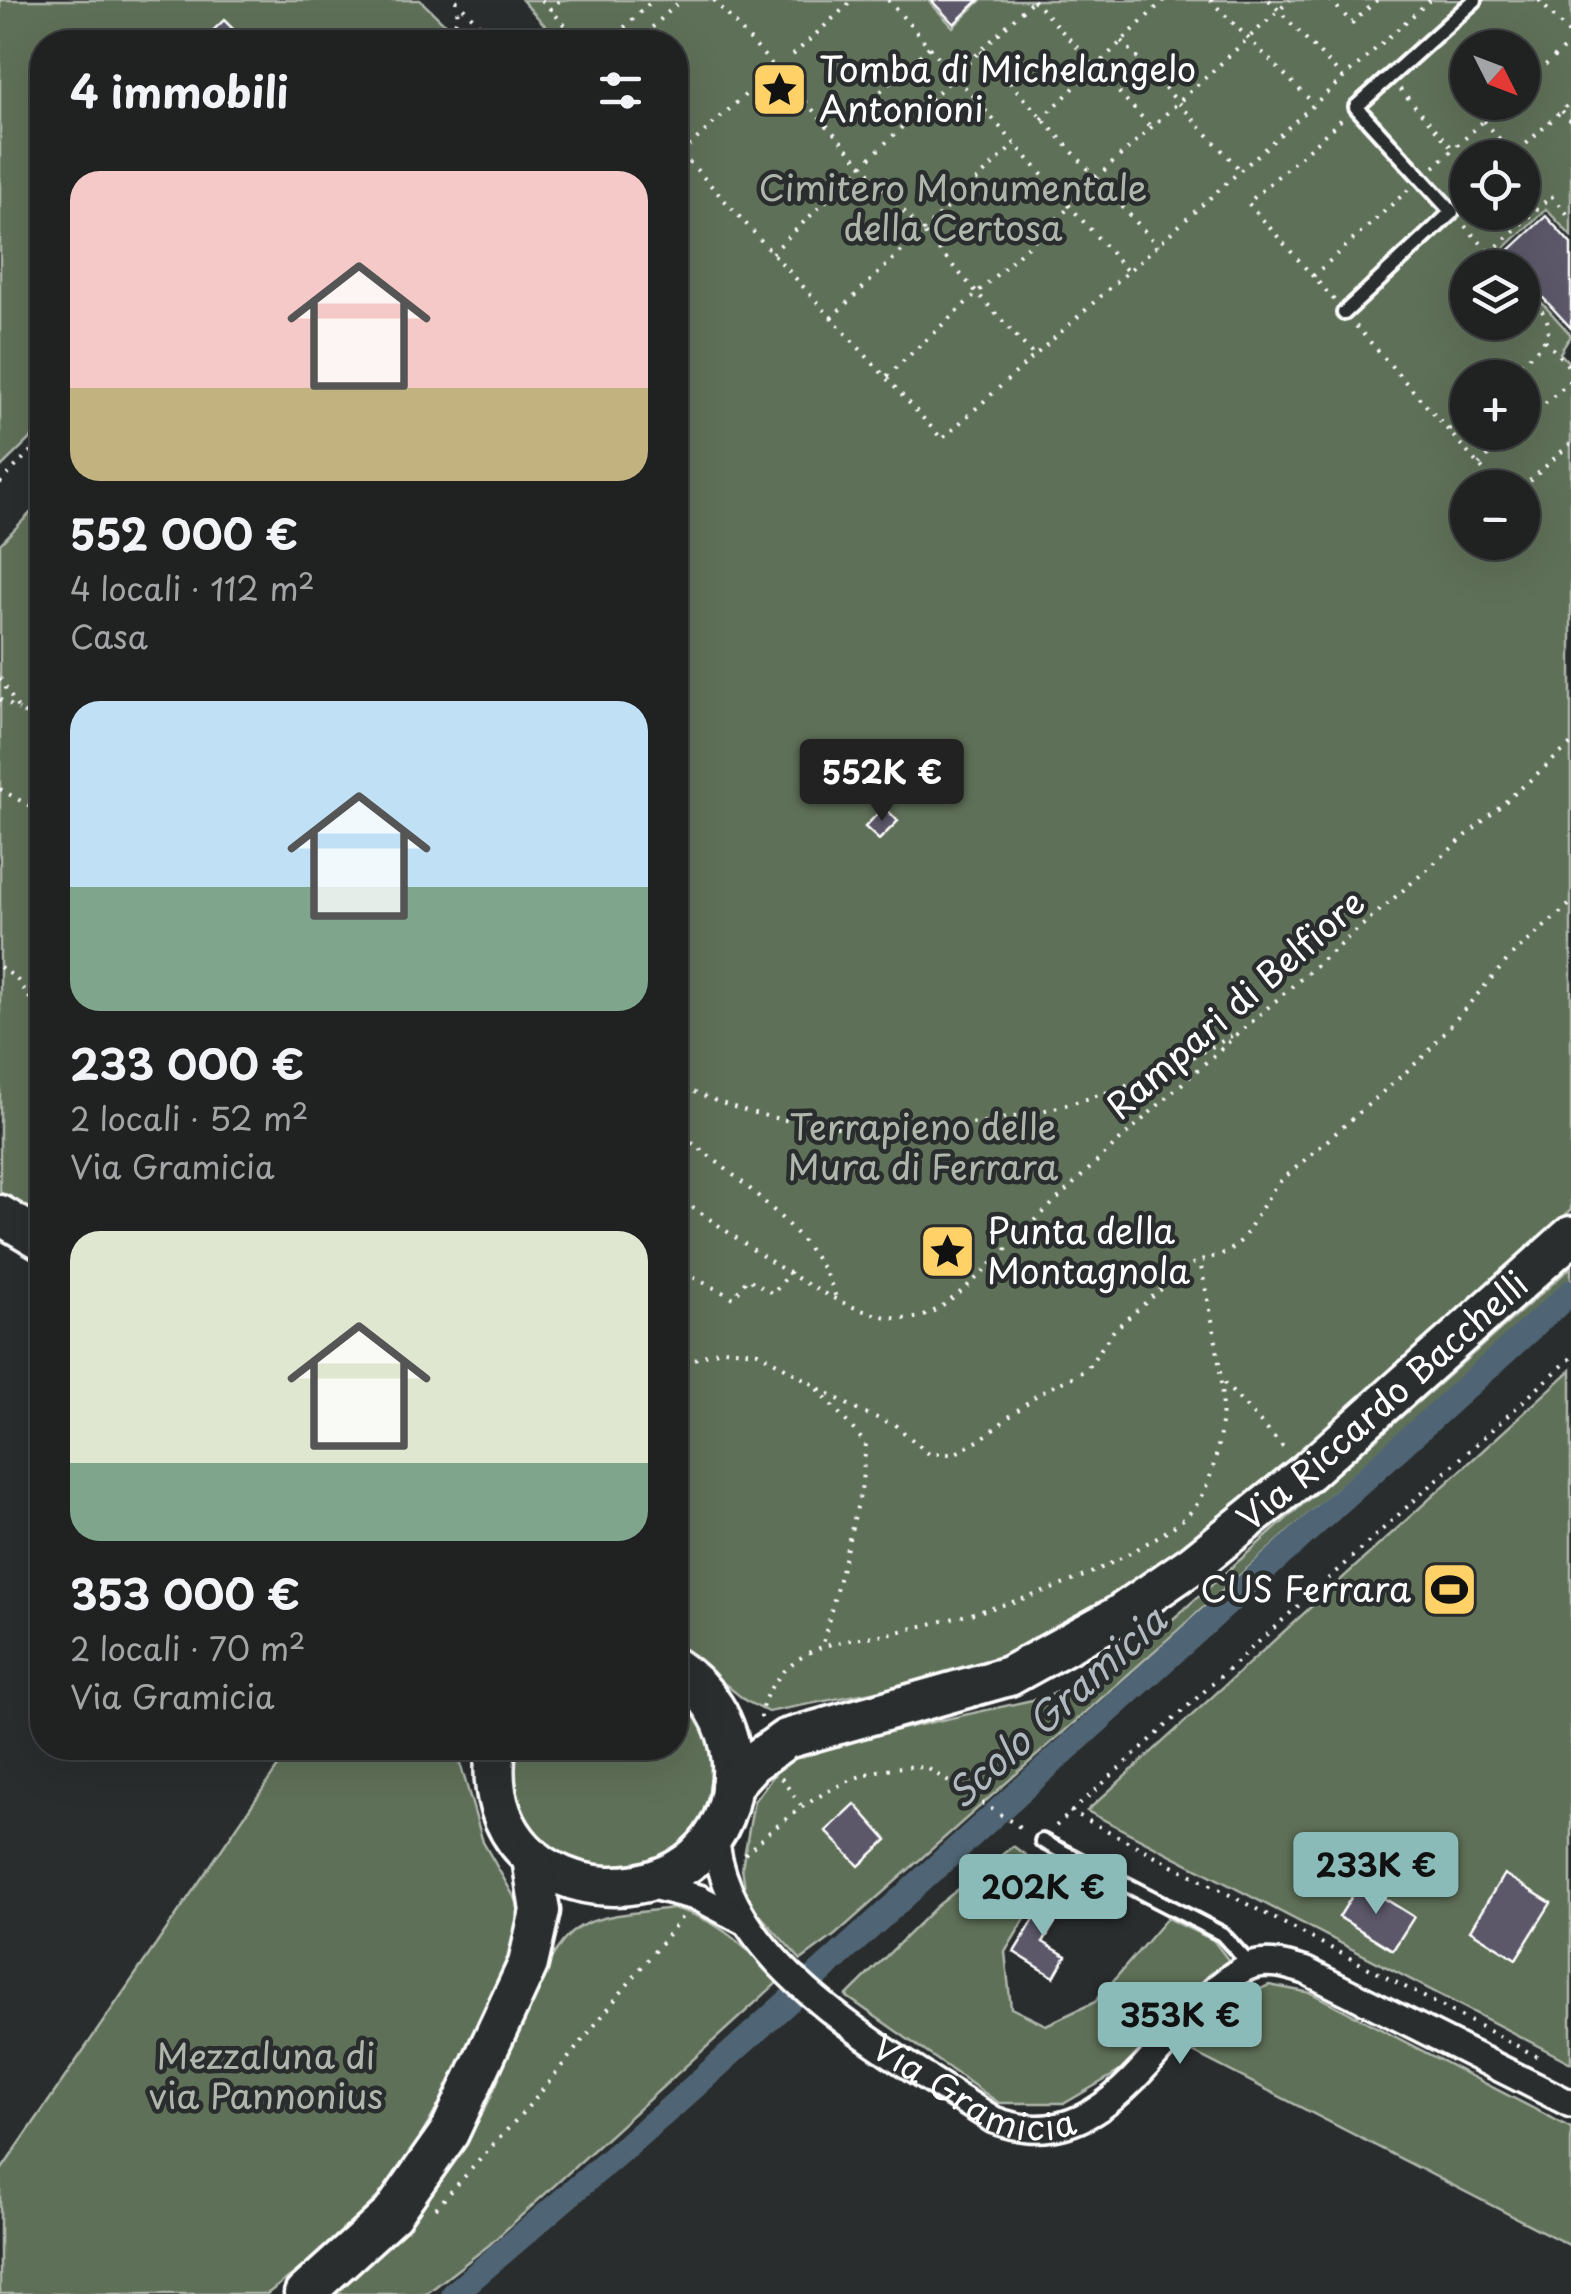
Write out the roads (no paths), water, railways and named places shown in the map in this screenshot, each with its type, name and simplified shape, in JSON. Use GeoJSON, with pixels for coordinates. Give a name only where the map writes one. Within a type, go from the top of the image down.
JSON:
{"type":"FeatureCollection","features":[{"type":"Feature","properties":{"kind":"main road"},"geometry":{"type":"LineString","coordinates":[[0,1215],[30,1233]]}},
{"type":"Feature","properties":{"kind":"main road","name":"Via Riccardo Bacchelli"},"geometry":{"type":"LineString","coordinates":[[731,1786],[767,1752],[811,1729],[945,1696],[1038,1663],[1158,1589],[1307,1472],[1571,1236]]}},
{"type":"Feature","properties":{"kind":"main road","name":"Via Gramicia"},"geometry":{"type":"LineString","coordinates":[[497,1760],[499,1805],[512,1834],[532,1858],[559,1876],[626,1886],[684,1865],[715,1831],[731,1786],[731,1754],[713,1705],[688,1681]]}},
{"type":"Feature","properties":{"kind":"main road","name":"Via Riccardo Bacchelli"},"geometry":{"type":"LineString","coordinates":[[713,1705],[761,1725],[811,1729]]}},
{"type":"Feature","properties":{"kind":"main road"},"geometry":{"type":"LineString","coordinates":[[528,1964],[540,1911],[532,1858]]}},
{"type":"Feature","properties":{"kind":"main road"},"geometry":{"type":"LineString","coordinates":[[304,2294],[377,2230],[420,2180],[464,2104],[528,1964],[559,1921],[590,1896],[626,1886]]}},
{"type":"Feature","properties":{"kind":"street","name":"Via Gramicia"},"geometry":{"type":"LineString","coordinates":[[715,1831],[722,1878],[745,1922],[826,2007],[994,2120],[1040,2132],[1062,2129],[1100,2108],[1206,1999],[1251,1966]]}},
{"type":"Feature","properties":{"kind":"street","name":"Via Gramicia"},"geometry":{"type":"LineString","coordinates":[[626,1886],[699,1898],[745,1922]]}},
{"type":"Feature","properties":{"kind":"street"},"geometry":{"type":"LineString","coordinates":[[1251,1966],[1286,1965],[1306,1971],[1571,2104]]}},
{"type":"Feature","properties":{"kind":"lane"},"geometry":{"type":"LineString","coordinates":[[1344,313],[1452,212],[1356,107],[1475,0]]}},
{"type":"Feature","properties":{"kind":"lane"},"geometry":{"type":"LineString","coordinates":[[1042,1841],[1222,1934],[1251,1966]]}},
{"type":"Feature","properties":{"kind":"waterway","name":"Scolo Gramicia"},"geometry":{"type":"LineString","coordinates":[[454,2294],[676,2103],[1571,1292]]}},
{"type":"Feature","properties":{"kind":"place","name":"Tomba di Michelangelo Antonioni"},"geometry":{"type":"Point","coordinates":[780,90]}},
{"type":"Feature","properties":{"kind":"place","name":"Punta della Montagnola"},"geometry":{"type":"Point","coordinates":[948,1252]}},
{"type":"Feature","properties":{"kind":"place","name":"CUS Ferrara"},"geometry":{"type":"Point","coordinates":[1450,1590]}},
{"type":"Feature","properties":{"kind":"park label","name":"Cimitero Monumentale della Certosa"},"geometry":{"type":"Point","coordinates":[953,209]}},
{"type":"Feature","properties":{"kind":"park label","name":"Terrapieno delle Mura di Ferrara"},"geometry":{"type":"Point","coordinates":[923,1148]}},
{"type":"Feature","properties":{"kind":"park label","name":"Mezzaluna di via Pannonius"},"geometry":{"type":"Point","coordinates":[266,2077]}}]}
